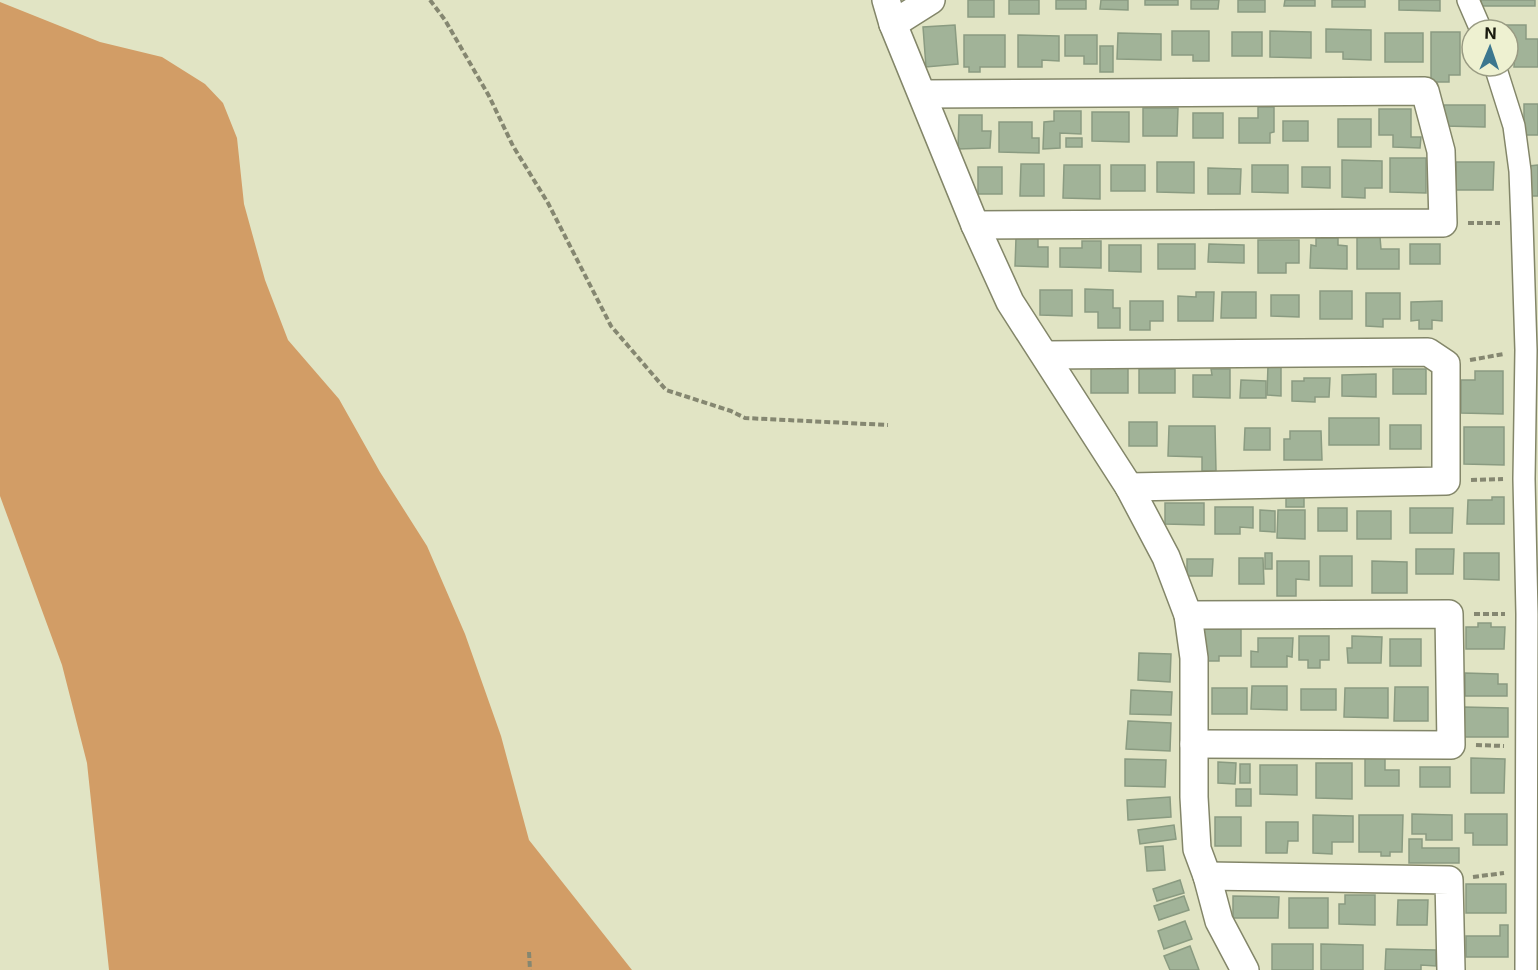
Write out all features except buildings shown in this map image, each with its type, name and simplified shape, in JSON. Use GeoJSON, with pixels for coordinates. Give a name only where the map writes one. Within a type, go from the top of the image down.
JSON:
{"type":"FeatureCollection","features":[{"type":"Feature","properties":{"kind":"street"},"geometry":{"type":"LineString","coordinates":[[931,0],[889,12],[975,225],[1010,302],[1129,487],[1166,557],[1188,615],[1194,658],[1197,849],[1219,921],[1245,970]]}},
{"type":"Feature","properties":{"kind":"street"},"geometry":{"type":"LineString","coordinates":[[1468,0],[1476,18]]}},
{"type":"Feature","properties":{"kind":"street"},"geometry":{"type":"LineString","coordinates":[[1499,78],[1514,126],[1520,171],[1526,350],[1524,479],[1527,614],[1526,970]]}},
{"type":"Feature","properties":{"kind":"street"},"geometry":{"type":"LineString","coordinates":[[923,94],[1425,91],[1441,152],[1443,223],[975,225]]}},
{"type":"Feature","properties":{"kind":"street"},"geometry":{"type":"LineString","coordinates":[[1046,355],[1428,352],[1446,364],[1446,481],[1129,487]]}},
{"type":"Feature","properties":{"kind":"street"},"geometry":{"type":"LineString","coordinates":[[1188,615],[1449,614],[1451,744],[1194,744]]}},
{"type":"Feature","properties":{"kind":"street"},"geometry":{"type":"LineString","coordinates":[[1207,876],[1449,880],[1451,970]]}},
{"type":"Feature","properties":{"kind":"path"},"geometry":{"type":"LineString","coordinates":[[430,0],[445,20],[489,96],[513,146],[548,203],[611,326],[666,390],[731,411],[745,418],[888,425]]}},
{"type":"Feature","properties":{"kind":"path"},"geometry":{"type":"LineString","coordinates":[[1443,223],[1522,224]]}},
{"type":"Feature","properties":{"kind":"path"},"geometry":{"type":"LineString","coordinates":[[1446,364],[1526,350]]}},
{"type":"Feature","properties":{"kind":"path"},"geometry":{"type":"LineString","coordinates":[[1446,481],[1524,479]]}},
{"type":"Feature","properties":{"kind":"path"},"geometry":{"type":"LineString","coordinates":[[1449,614],[1527,614]]}},
{"type":"Feature","properties":{"kind":"path"},"geometry":{"type":"LineString","coordinates":[[1451,744],[1526,746]]}},
{"type":"Feature","properties":{"kind":"path"},"geometry":{"type":"LineString","coordinates":[[1449,880],[1526,870]]}},
{"type":"Feature","properties":{"kind":"path"},"geometry":{"type":"LineString","coordinates":[[529,952],[530,970]]}},
{"type":"Feature","properties":{"kind":"shaded area"},"geometry":{"type":"Polygon","coordinates":[[[0,2],[100,42],[162,57],[205,84],[223,103],[237,138],[244,204],[265,280],[288,340],[339,399],[380,472],[427,546],[465,634],[501,736],[529,840],[632,970],[109,970],[87,763],[62,665],[0,496],[0,2]]]}}]}
